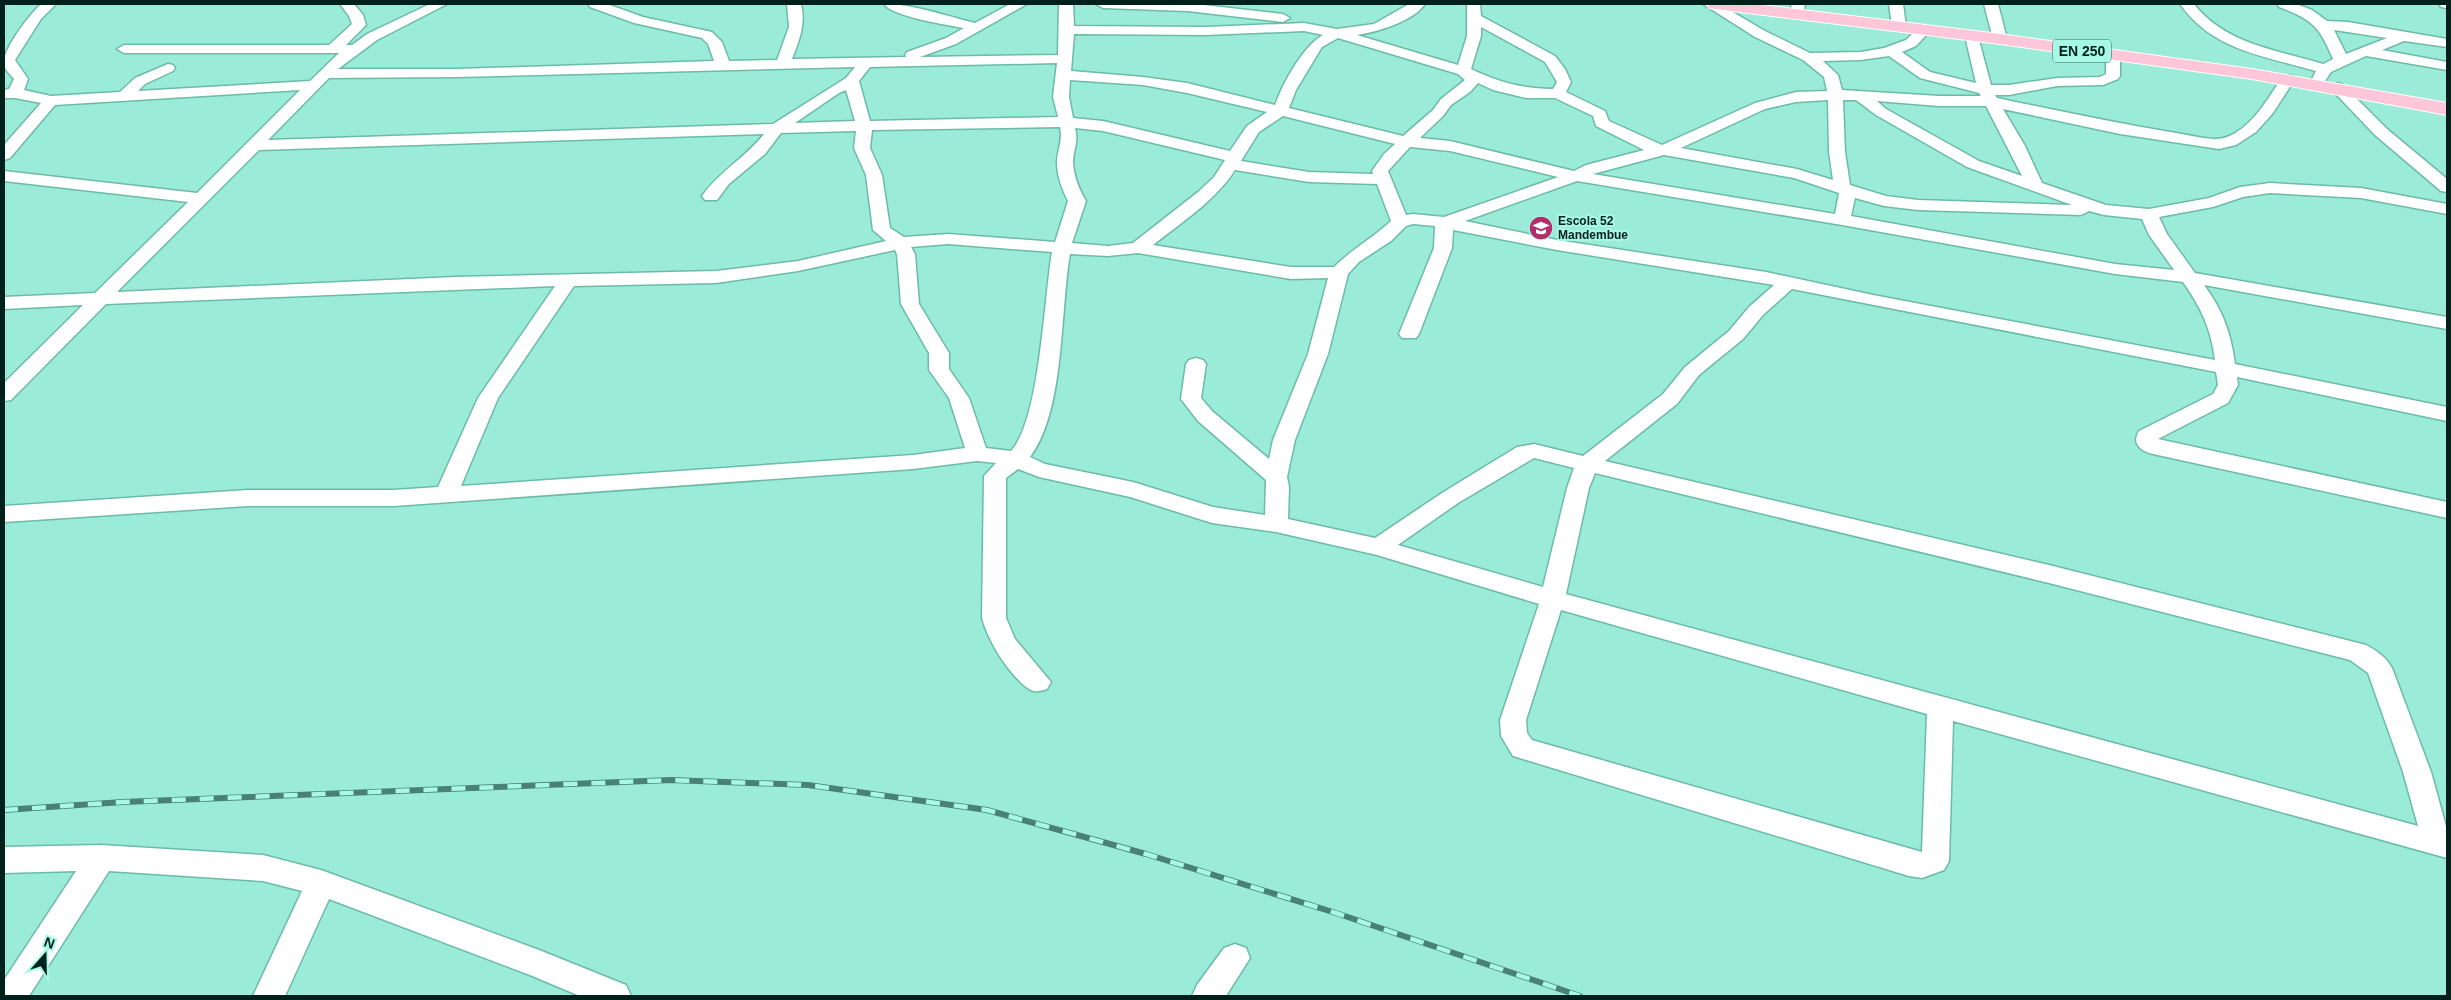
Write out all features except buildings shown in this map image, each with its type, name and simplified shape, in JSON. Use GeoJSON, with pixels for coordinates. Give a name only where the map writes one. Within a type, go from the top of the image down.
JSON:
{"type":"FeatureCollection","features":[{"type":"Feature","properties":{"kind":"main road","name":"EN 250"},"geometry":{"type":"LineString","coordinates":[[1715,4],[1798,8],[1925,30],[2288,80],[2321,76],[2338,88],[2447,109]]}},
{"type":"Feature","properties":{"kind":"street"},"geometry":{"type":"LineString","coordinates":[[49,4],[36,16],[8,60],[10,68],[19,74],[21,79],[9,93],[51,101],[318,80],[457,73],[723,65],[865,64],[892,62],[1063,67],[1096,80],[1143,81],[1187,88],[1407,142],[1450,146],[1576,176],[1842,220],[2115,269],[2189,277],[2447,323]]}},
{"type":"Feature","properties":{"kind":"street"},"geometry":{"type":"LineString","coordinates":[[332,49],[359,25],[356,15],[347,4]]}},
{"type":"Feature","properties":{"kind":"street"},"geometry":{"type":"LineString","coordinates":[[4,395],[252,145],[352,49],[440,4]]}},
{"type":"Feature","properties":{"kind":"street"},"geometry":{"type":"LineString","coordinates":[[594,4],[639,20],[707,35],[715,42],[723,65]]}},
{"type":"Feature","properties":{"kind":"street"},"geometry":{"type":"LineString","coordinates":[[783,64],[796,30],[798,16],[794,4]]}},
{"type":"Feature","properties":{"kind":"street"},"geometry":{"type":"LineString","coordinates":[[891,4],[912,12],[976,27]]}},
{"type":"Feature","properties":{"kind":"street"},"geometry":{"type":"LineString","coordinates":[[892,62],[935,48],[1020,4]]}},
{"type":"Feature","properties":{"kind":"street"},"geometry":{"type":"LineString","coordinates":[[1038,682],[1008,650],[998,635],[994,618],[995,476],[1025,448],[1037,422],[1050,362],[1062,246],[1067,223],[1077,201],[1069,186],[1065,162],[1070,138],[1061,97],[1067,30],[1066,4]]}},
{"type":"Feature","properties":{"kind":"street"},"geometry":{"type":"LineString","coordinates":[[1103,4],[1225,7],[1286,19],[1304,27]]}},
{"type":"Feature","properties":{"kind":"street"},"geometry":{"type":"LineString","coordinates":[[1138,248],[1204,196],[1220,180],[1253,130],[1280,111],[1288,90],[1317,44],[1337,33],[1377,28],[1387,24],[1418,4]]}},
{"type":"Feature","properties":{"kind":"street"},"geometry":{"type":"LineString","coordinates":[[1710,4],[1760,34],[1808,57],[1831,75],[1835,95],[1836,152],[1845,189],[1842,220]]}},
{"type":"Feature","properties":{"kind":"street"},"geometry":{"type":"LineString","coordinates":[[1896,4],[1899,26]]}},
{"type":"Feature","properties":{"kind":"street"},"geometry":{"type":"LineString","coordinates":[[1992,4],[2000,39]]}},
{"type":"Feature","properties":{"kind":"street"},"geometry":{"type":"LineString","coordinates":[[2187,4],[2191,12],[2202,22],[2244,47],[2321,76],[2341,60],[2367,52],[2403,37]]}},
{"type":"Feature","properties":{"kind":"street"},"geometry":{"type":"LineString","coordinates":[[2284,4],[2306,12],[2325,25],[2341,60]]}},
{"type":"Feature","properties":{"kind":"street"},"geometry":{"type":"LineString","coordinates":[[1462,71],[1474,36],[1474,11]]}},
{"type":"Feature","properties":{"kind":"street"},"geometry":{"type":"LineString","coordinates":[[1474,11],[1550,59],[1558,69],[1564,82],[1558,94]]}},
{"type":"Feature","properties":{"kind":"street"},"geometry":{"type":"LineString","coordinates":[[2325,25],[2348,26],[2403,37],[2447,43]]}},
{"type":"Feature","properties":{"kind":"street"},"geometry":{"type":"LineString","coordinates":[[1067,30],[1206,31],[1304,27],[1337,33],[1462,71],[1498,87],[1526,93],[1558,94],[1600,114],[1602,122],[1653,148],[1796,174],[1884,201],[1918,205],[2104,210],[2149,214],[2214,202],[2240,192],[2270,188],[2353,192],[2447,209]]}},
{"type":"Feature","properties":{"kind":"street"},"geometry":{"type":"LineString","coordinates":[[1808,57],[1867,55],[1890,50],[1911,43],[1925,30]]}},
{"type":"Feature","properties":{"kind":"street"},"geometry":{"type":"LineString","coordinates":[[1972,36],[1987,96],[2000,114],[2017,146],[2034,185]]}},
{"type":"Feature","properties":{"kind":"street"},"geometry":{"type":"LineString","coordinates":[[124,49],[352,49]]}},
{"type":"Feature","properties":{"kind":"street"},"geometry":{"type":"LineString","coordinates":[[1890,50],[1926,75],[1987,96],[2120,129],[2210,143],[2230,143],[2258,122],[2288,80]]}},
{"type":"Feature","properties":{"kind":"street"},"geometry":{"type":"LineString","coordinates":[[2367,52],[2447,66]]}},
{"type":"Feature","properties":{"kind":"street"},"geometry":{"type":"LineString","coordinates":[[1444,222],[1576,176],[1592,168],[1664,150],[1760,106],[1796,97],[1860,95],[1939,101],[1987,96],[2009,90],[2057,82],[2103,81],[2113,76],[2113,55]]}},
{"type":"Feature","properties":{"kind":"street"},"geometry":{"type":"LineString","coordinates":[[711,196],[723,180],[759,151],[776,129],[834,90],[852,81],[865,64]]}},
{"type":"Feature","properties":{"kind":"street"},"geometry":{"type":"LineString","coordinates":[[125,96],[140,81],[168,68]]}},
{"type":"Feature","properties":{"kind":"street"},"geometry":{"type":"LineString","coordinates":[[1400,222],[1380,171],[1390,157],[1438,113],[1446,102],[1465,89],[1473,80],[1462,71]]}},
{"type":"Feature","properties":{"kind":"street"},"geometry":{"type":"LineString","coordinates":[[852,81],[864,126],[862,148],[874,175],[882,230],[900,243],[906,254],[910,304],[939,353],[939,370],[953,384],[968,415],[977,454]]}},
{"type":"Feature","properties":{"kind":"street"},"geometry":{"type":"LineString","coordinates":[[2338,88],[2381,132],[2447,187]]}},
{"type":"Feature","properties":{"kind":"street"},"geometry":{"type":"LineString","coordinates":[[1860,95],[1881,112],[1973,164],[2104,210]]}},
{"type":"Feature","properties":{"kind":"street"},"geometry":{"type":"LineString","coordinates":[[4,155],[51,101]]}},
{"type":"Feature","properties":{"kind":"street"},"geometry":{"type":"LineString","coordinates":[[252,145],[864,126],[1066,122],[1103,126],[1232,161],[1309,177],[1384,179]]}},
{"type":"Feature","properties":{"kind":"street"},"geometry":{"type":"LineString","coordinates":[[4,176],[200,198]]}},
{"type":"Feature","properties":{"kind":"street"},"geometry":{"type":"LineString","coordinates":[[2149,214],[2158,235],[2204,298],[2221,334],[2228,386],[2221,398],[2147,436],[2147,444],[2447,510]]}},
{"type":"Feature","properties":{"kind":"street"},"geometry":{"type":"LineString","coordinates":[[1276,524],[1278,487],[1276,477],[1284,440],[1318,354],[1339,272],[1353,258],[1385,237],[1400,222],[1413,219],[1444,222],[1557,245],[1788,284],[2227,369],[2447,414]]}},
{"type":"Feature","properties":{"kind":"street"},"geometry":{"type":"LineString","coordinates":[[1409,334],[1443,248],[1444,222]]}},
{"type":"Feature","properties":{"kind":"street"},"geometry":{"type":"LineString","coordinates":[[4,303],[455,283],[716,277],[798,266],[900,243],[948,239],[1108,250],[1138,248],[1291,274],[1339,272]]}},
{"type":"Feature","properties":{"kind":"street"},"geometry":{"type":"LineString","coordinates":[[446,494],[488,398],[570,280]]}},
{"type":"Feature","properties":{"kind":"street"},"geometry":{"type":"LineString","coordinates":[[1788,284],[1756,311],[1736,335],[1692,371],[1670,399],[1587,464],[1576,497],[1553,598],[1513,720],[1514,736],[1523,748],[1909,863],[1922,865],[1934,861],[1940,706]]}},
{"type":"Feature","properties":{"kind":"street"},"geometry":{"type":"LineString","coordinates":[[1196,364],[1191,399],[1205,416],[1276,477]]}},
{"type":"Feature","properties":{"kind":"street"},"geometry":{"type":"LineString","coordinates":[[1378,547],[1450,498],[1526,452],[1534,451],[2048,574],[2357,652],[2369,659],[2378,668],[2442,845]]}},
{"type":"Feature","properties":{"kind":"street"},"geometry":{"type":"LineString","coordinates":[[4,514],[248,498],[394,498],[883,464],[977,454],[1013,458],[1039,470],[1133,490],[1212,515],[1276,524],[1378,547],[1553,598],[2442,845]]}},
{"type":"Feature","properties":{"kind":"street"},"geometry":{"type":"LineString","coordinates":[[4,860],[101,858],[263,868],[321,883],[539,964],[615,996]]}},
{"type":"Feature","properties":{"kind":"street"},"geometry":{"type":"LineString","coordinates":[[11,996],[101,858]]}},
{"type":"Feature","properties":{"kind":"street"},"geometry":{"type":"LineString","coordinates":[[269,996],[321,883]]}},
{"type":"Feature","properties":{"kind":"street"},"geometry":{"type":"LineString","coordinates":[[1208,996],[1235,958]]}},
{"type":"Feature","properties":{"kind":"railway"},"geometry":{"type":"LineString","coordinates":[[4,810],[123,802],[671,780],[808,785],[987,810],[1146,854],[1336,913],[1580,996]]}},
{"type":"Feature","properties":{"kind":"place","name":"Escola 52 Mandembue"},"geometry":{"type":"Point","coordinates":[1541,228]}}]}
